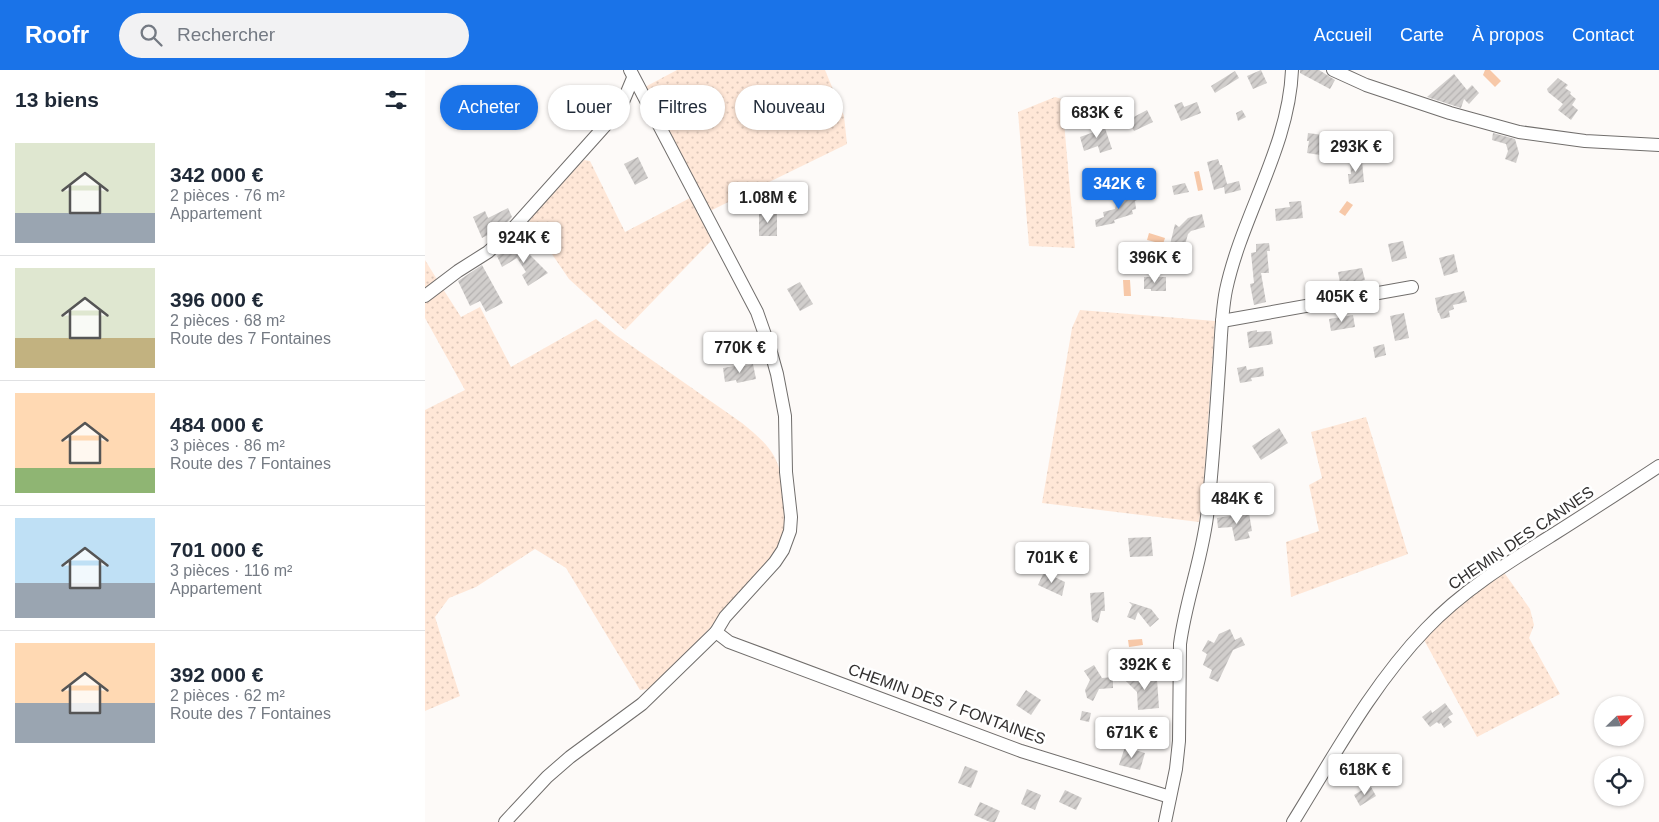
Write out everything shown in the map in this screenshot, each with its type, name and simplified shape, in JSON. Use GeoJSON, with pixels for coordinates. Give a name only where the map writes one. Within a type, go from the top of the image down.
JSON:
{"type":"FeatureCollection","features":[{"type":"Feature","properties":{"kind":"street"},"geometry":{"type":"LineString","coordinates":[[1165,822],[1179,741],[1180,644],[1182,629],[1202,552],[1208,510],[1222,321],[1226,292],[1234,256],[1281,132],[1291,88],[1292,70]]}},
{"type":"Feature","properties":{"kind":"street"},"geometry":{"type":"LineString","coordinates":[[1333,70],[1366,85],[1450,113],[1519,132],[1585,141],[1659,145]]}},
{"type":"Feature","properties":{"kind":"street"},"geometry":{"type":"LineString","coordinates":[[425,296],[458,271],[488,252],[508,234],[621,109],[632,74]]}},
{"type":"Feature","properties":{"kind":"street"},"geometry":{"type":"LineString","coordinates":[[505,822],[547,777],[570,757],[642,704],[716,632],[725,617],[775,562],[786,543],[790,531],[791,517],[786,472],[785,416],[771,349],[757,312],[632,74]]}},
{"type":"Feature","properties":{"kind":"street"},"geometry":{"type":"LineString","coordinates":[[1222,321],[1412,287]]}},
{"type":"Feature","properties":{"kind":"street","name":"CHEMIN DES CANNES"},"geometry":{"type":"LineString","coordinates":[[1293,822],[1381,684],[1411,646],[1437,618],[1469,590],[1507,563],[1659,466]]}},
{"type":"Feature","properties":{"kind":"street","name":"CHEMIN DES 7 FONTAINES"},"geometry":{"type":"LineString","coordinates":[[716,632],[729,642],[1021,751],[1170,797]]}},
{"type":"Feature","properties":{"kind":"shaded area"},"geometry":{"type":"Polygon","coordinates":[[[677,70],[825,70],[831,85],[735,85],[735,130],[843,130],[843,114],[847,144],[708,212],[667,130],[725,130],[725,85],[649,85],[677,70]]]}},
{"type":"Feature","properties":{"kind":"shaded area"},"geometry":{"type":"Polygon","coordinates":[[[1485,70],[1490,70],[1501,81],[1495,87],[1483,75],[1485,70]]]}},
{"type":"Feature","properties":{"kind":"shaded area"},"geometry":{"type":"Polygon","coordinates":[[[1055,97],[1062,99],[1075,248],[1029,246],[1018,112],[1055,97]]]}},
{"type":"Feature","properties":{"kind":"shaded area"},"geometry":{"type":"Polygon","coordinates":[[[584,160],[590,161],[625,232],[690,198],[713,239],[625,330],[569,279],[528,219],[584,160]]]}},
{"type":"Feature","properties":{"kind":"shaded area"},"geometry":{"type":"Polygon","coordinates":[[[1199,171],[1203,190],[1198,191],[1194,172],[1199,171]]]}},
{"type":"Feature","properties":{"kind":"shaded area"},"geometry":{"type":"Polygon","coordinates":[[[1124,180],[1126,190],[1109,193],[1107,184],[1124,180]]]}},
{"type":"Feature","properties":{"kind":"shaded area"},"geometry":{"type":"Polygon","coordinates":[[[1347,201],[1353,205],[1345,216],[1339,212],[1347,201]]]}},
{"type":"Feature","properties":{"kind":"shaded area"},"geometry":{"type":"Polygon","coordinates":[[[1149,233],[1165,238],[1163,244],[1147,240],[1149,233]]]}},
{"type":"Feature","properties":{"kind":"shaded area"},"geometry":{"type":"Polygon","coordinates":[[[425,260],[438,281],[425,291],[425,260]]]}},
{"type":"Feature","properties":{"kind":"shaded area"},"geometry":{"type":"Polygon","coordinates":[[[1123,280],[1130,280],[1131,296],[1124,296],[1123,280]]]}},
{"type":"Feature","properties":{"kind":"shaded area"},"geometry":{"type":"Polygon","coordinates":[[[443,289],[461,317],[480,307],[511,367],[596,319],[742,423],[764,442],[774,456],[781,475],[785,500],[783,536],[777,551],[765,567],[687,652],[649,689],[640,690],[566,568],[535,549],[476,587],[449,598],[435,617],[460,696],[425,711],[425,410],[465,390],[425,318],[425,303],[443,289]]]}},
{"type":"Feature","properties":{"kind":"shaded area"},"geometry":{"type":"Polygon","coordinates":[[[1080,310],[1215,321],[1203,495],[1199,522],[1042,503],[1072,328],[1080,310]]]}},
{"type":"Feature","properties":{"kind":"shaded area"},"geometry":{"type":"Polygon","coordinates":[[[1366,417],[1408,554],[1291,597],[1286,542],[1319,531],[1309,485],[1322,478],[1311,432],[1366,417]]]}},
{"type":"Feature","properties":{"kind":"shaded area"},"geometry":{"type":"Polygon","coordinates":[[[1503,571],[1530,609],[1534,625],[1529,638],[1560,694],[1477,737],[1423,638],[1445,614],[1503,571]]]}},
{"type":"Feature","properties":{"kind":"shaded area"},"geometry":{"type":"Polygon","coordinates":[[[1142,639],[1143,645],[1129,647],[1128,640],[1142,639]]]}},
{"type":"Feature","properties":{"kind":"building"},"geometry":{"type":"Polygon","coordinates":[[[1261,70],[1267,83],[1253,89],[1247,76],[1261,70]]]}},
{"type":"Feature","properties":{"kind":"building"},"geometry":{"type":"Polygon","coordinates":[[[1300,70],[1319,70],[1335,80],[1330,89],[1300,73],[1300,70]]]}},
{"type":"Feature","properties":{"kind":"building"},"geometry":{"type":"Polygon","coordinates":[[[1235,71],[1239,78],[1215,93],[1211,86],[1235,71]]]}},
{"type":"Feature","properties":{"kind":"building"},"geometry":{"type":"Polygon","coordinates":[[[1454,74],[1467,90],[1472,85],[1479,93],[1469,104],[1464,99],[1461,108],[1427,97],[1454,74]]]}},
{"type":"Feature","properties":{"kind":"building"},"geometry":{"type":"Polygon","coordinates":[[[1558,78],[1568,85],[1565,88],[1576,99],[1572,105],[1578,110],[1571,120],[1558,110],[1563,104],[1548,92],[1547,89],[1558,78]]]}},
{"type":"Feature","properties":{"kind":"building"},"geometry":{"type":"Polygon","coordinates":[[[1182,102],[1184,107],[1197,102],[1201,113],[1181,121],[1174,105],[1182,102]]]}},
{"type":"Feature","properties":{"kind":"building"},"geometry":{"type":"Polygon","coordinates":[[[1147,110],[1153,122],[1134,131],[1128,120],[1147,110]]]}},
{"type":"Feature","properties":{"kind":"building"},"geometry":{"type":"Polygon","coordinates":[[[1242,110],[1246,117],[1238,121],[1236,113],[1242,110]]]}},
{"type":"Feature","properties":{"kind":"building"},"geometry":{"type":"Polygon","coordinates":[[[1103,122],[1112,149],[1100,153],[1098,146],[1084,151],[1080,137],[1094,132],[1092,125],[1103,122]]]}},
{"type":"Feature","properties":{"kind":"building"},"geometry":{"type":"Polygon","coordinates":[[[1308,133],[1323,135],[1320,155],[1307,153],[1308,133]]]}},
{"type":"Feature","properties":{"kind":"building"},"geometry":{"type":"Polygon","coordinates":[[[1493,133],[1515,139],[1519,153],[1516,163],[1505,159],[1508,151],[1506,144],[1492,140],[1493,133]]]}},
{"type":"Feature","properties":{"kind":"building"},"geometry":{"type":"Polygon","coordinates":[[[638,157],[648,178],[635,185],[624,164],[638,157]]]}},
{"type":"Feature","properties":{"kind":"building"},"geometry":{"type":"Polygon","coordinates":[[[1218,159],[1220,165],[1222,165],[1227,184],[1239,181],[1241,190],[1225,194],[1224,187],[1214,190],[1207,162],[1218,159]]]}},
{"type":"Feature","properties":{"kind":"building"},"geometry":{"type":"Polygon","coordinates":[[[1362,161],[1364,182],[1349,184],[1348,174],[1351,174],[1350,162],[1362,161]]]}},
{"type":"Feature","properties":{"kind":"building"},"geometry":{"type":"Polygon","coordinates":[[[1185,183],[1189,192],[1174,195],[1172,186],[1185,183]]]}},
{"type":"Feature","properties":{"kind":"building"},"geometry":{"type":"Polygon","coordinates":[[[1134,190],[1137,200],[1135,201],[1136,209],[1132,210],[1133,214],[1114,220],[1115,223],[1096,227],[1095,220],[1104,217],[1103,212],[1115,209],[1117,200],[1124,198],[1123,193],[1134,190]]]}},
{"type":"Feature","properties":{"kind":"building"},"geometry":{"type":"Polygon","coordinates":[[[1301,201],[1303,218],[1276,221],[1275,209],[1290,207],[1289,202],[1301,201]]]}},
{"type":"Feature","properties":{"kind":"building"},"geometry":{"type":"Polygon","coordinates":[[[508,208],[512,217],[503,227],[482,238],[473,217],[485,211],[488,218],[508,208]]]}},
{"type":"Feature","properties":{"kind":"building"},"geometry":{"type":"Polygon","coordinates":[[[759,213],[777,213],[777,236],[759,236],[759,213]]]}},
{"type":"Feature","properties":{"kind":"building"},"geometry":{"type":"Polygon","coordinates":[[[1202,214],[1205,227],[1191,231],[1188,234],[1183,252],[1177,250],[1176,252],[1168,253],[1175,224],[1179,227],[1188,218],[1202,214]]]}},
{"type":"Feature","properties":{"kind":"building"},"geometry":{"type":"Polygon","coordinates":[[[1403,241],[1407,258],[1392,262],[1388,244],[1403,241]]]}},
{"type":"Feature","properties":{"kind":"building"},"geometry":{"type":"Polygon","coordinates":[[[1269,243],[1270,251],[1267,251],[1269,273],[1261,273],[1266,302],[1254,305],[1250,284],[1254,283],[1251,253],[1256,252],[1256,244],[1269,243]]]}},
{"type":"Feature","properties":{"kind":"building"},"geometry":{"type":"Polygon","coordinates":[[[518,245],[523,252],[525,250],[548,273],[528,286],[522,275],[526,272],[517,258],[502,267],[497,256],[518,245]]]}},
{"type":"Feature","properties":{"kind":"building"},"geometry":{"type":"Polygon","coordinates":[[[1454,254],[1458,272],[1444,276],[1439,258],[1454,254]]]}},
{"type":"Feature","properties":{"kind":"building"},"geometry":{"type":"Polygon","coordinates":[[[482,265],[503,303],[486,312],[480,301],[470,306],[458,281],[482,265]]]}},
{"type":"Feature","properties":{"kind":"building"},"geometry":{"type":"Polygon","coordinates":[[[1362,268],[1365,280],[1360,281],[1360,284],[1341,288],[1338,272],[1362,268]]]}},
{"type":"Feature","properties":{"kind":"building"},"geometry":{"type":"Polygon","coordinates":[[[1144,277],[1166,277],[1166,291],[1144,289],[1144,277]]]}},
{"type":"Feature","properties":{"kind":"building"},"geometry":{"type":"Polygon","coordinates":[[[800,282],[813,304],[800,311],[787,289],[800,282]]]}},
{"type":"Feature","properties":{"kind":"building"},"geometry":{"type":"Polygon","coordinates":[[[1464,291],[1467,302],[1453,305],[1454,309],[1449,311],[1450,317],[1441,319],[1435,298],[1464,291]]]}},
{"type":"Feature","properties":{"kind":"building"},"geometry":{"type":"Polygon","coordinates":[[[1404,313],[1409,338],[1395,341],[1390,316],[1404,313]]]}},
{"type":"Feature","properties":{"kind":"building"},"geometry":{"type":"Polygon","coordinates":[[[1353,315],[1355,327],[1331,331],[1329,319],[1353,315]]]}},
{"type":"Feature","properties":{"kind":"building"},"geometry":{"type":"Polygon","coordinates":[[[1257,330],[1257,332],[1271,331],[1273,344],[1249,348],[1247,332],[1257,330]]]}},
{"type":"Feature","properties":{"kind":"building"},"geometry":{"type":"Polygon","coordinates":[[[1384,344],[1386,355],[1375,358],[1373,347],[1384,344]]]}},
{"type":"Feature","properties":{"kind":"building"},"geometry":{"type":"Polygon","coordinates":[[[753,364],[756,379],[737,383],[736,380],[725,382],[723,368],[735,366],[736,368],[753,364]]]}},
{"type":"Feature","properties":{"kind":"building"},"geometry":{"type":"Polygon","coordinates":[[[1246,366],[1247,370],[1263,367],[1264,376],[1251,378],[1252,381],[1240,383],[1237,368],[1246,366]]]}},
{"type":"Feature","properties":{"kind":"building"},"geometry":{"type":"Polygon","coordinates":[[[1279,428],[1288,443],[1261,460],[1252,446],[1279,428]]]}},
{"type":"Feature","properties":{"kind":"building"},"geometry":{"type":"Polygon","coordinates":[[[1249,513],[1252,531],[1248,532],[1250,538],[1235,541],[1232,527],[1218,528],[1217,518],[1249,513]]]}},
{"type":"Feature","properties":{"kind":"building"},"geometry":{"type":"Polygon","coordinates":[[[1151,537],[1153,556],[1130,557],[1128,538],[1151,537]]]}},
{"type":"Feature","properties":{"kind":"building"},"geometry":{"type":"Polygon","coordinates":[[[1044,572],[1065,582],[1062,596],[1038,585],[1044,572]]]}},
{"type":"Feature","properties":{"kind":"building"},"geometry":{"type":"Polygon","coordinates":[[[1104,592],[1105,611],[1101,611],[1098,623],[1092,620],[1090,593],[1104,592]]]}},
{"type":"Feature","properties":{"kind":"building"},"geometry":{"type":"Polygon","coordinates":[[[1129,602],[1151,609],[1159,619],[1150,627],[1138,612],[1135,620],[1127,617],[1132,605],[1129,602]]]}},
{"type":"Feature","properties":{"kind":"building"},"geometry":{"type":"Polygon","coordinates":[[[1230,629],[1235,640],[1241,637],[1245,645],[1233,650],[1218,682],[1209,678],[1212,670],[1203,665],[1207,654],[1202,651],[1208,640],[1214,643],[1219,634],[1230,629]]]}},
{"type":"Feature","properties":{"kind":"building"},"geometry":{"type":"Polygon","coordinates":[[[1094,665],[1102,678],[1113,677],[1113,688],[1099,689],[1093,701],[1087,698],[1085,690],[1090,680],[1084,671],[1094,665]]]}},
{"type":"Feature","properties":{"kind":"building"},"geometry":{"type":"Polygon","coordinates":[[[1134,671],[1145,680],[1157,679],[1159,708],[1138,710],[1137,692],[1125,680],[1134,671]]]}},
{"type":"Feature","properties":{"kind":"building"},"geometry":{"type":"Polygon","coordinates":[[[1026,690],[1041,700],[1031,715],[1016,705],[1026,690]]]}},
{"type":"Feature","properties":{"kind":"building"},"geometry":{"type":"Polygon","coordinates":[[[1445,703],[1453,714],[1448,717],[1452,722],[1444,728],[1441,723],[1437,722],[1430,727],[1422,717],[1431,710],[1432,713],[1445,703]]]}},
{"type":"Feature","properties":{"kind":"building"},"geometry":{"type":"Polygon","coordinates":[[[1082,711],[1091,713],[1089,722],[1080,720],[1082,711]]]}},
{"type":"Feature","properties":{"kind":"building"},"geometry":{"type":"Polygon","coordinates":[[[1099,727],[1112,730],[1109,743],[1095,740],[1099,727]]]}},
{"type":"Feature","properties":{"kind":"building"},"geometry":{"type":"Polygon","coordinates":[[[1125,747],[1145,753],[1140,770],[1119,765],[1125,747]]]}},
{"type":"Feature","properties":{"kind":"building"},"geometry":{"type":"Polygon","coordinates":[[[965,766],[978,771],[971,788],[958,783],[965,766]]]}},
{"type":"Feature","properties":{"kind":"building"},"geometry":{"type":"Polygon","coordinates":[[[1370,785],[1376,796],[1360,806],[1354,795],[1370,785]]]}},
{"type":"Feature","properties":{"kind":"building"},"geometry":{"type":"Polygon","coordinates":[[[1027,789],[1041,795],[1035,810],[1021,804],[1027,789]]]}},
{"type":"Feature","properties":{"kind":"building"},"geometry":{"type":"Polygon","coordinates":[[[1065,790],[1082,798],[1076,810],[1059,802],[1065,790]]]}},
{"type":"Feature","properties":{"kind":"building"},"geometry":{"type":"Polygon","coordinates":[[[980,802],[1000,811],[995,822],[990,822],[974,815],[980,802]]]}}]}
